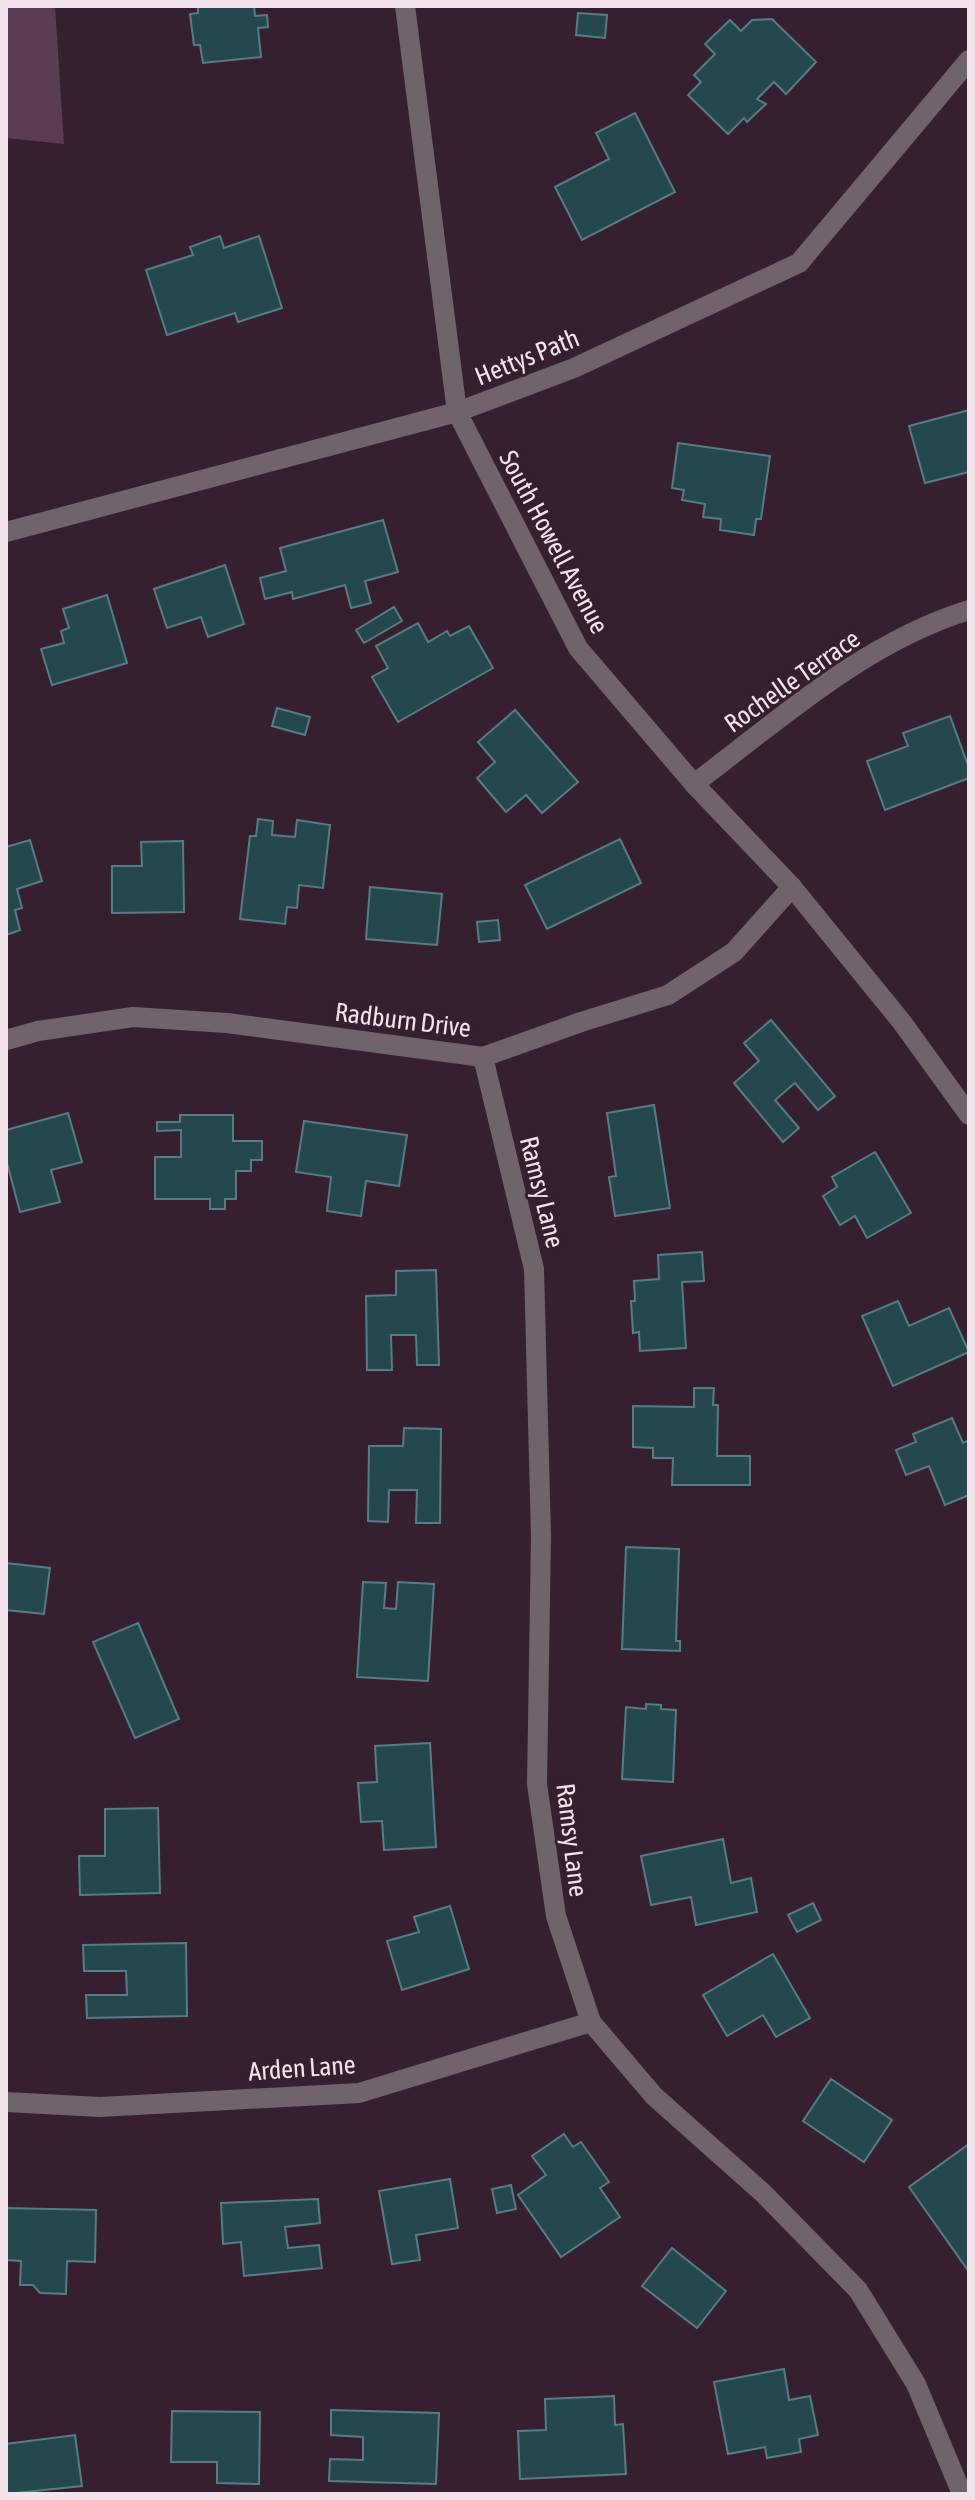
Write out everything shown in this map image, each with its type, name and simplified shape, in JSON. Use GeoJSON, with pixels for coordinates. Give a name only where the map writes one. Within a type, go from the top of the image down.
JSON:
{"type":"FeatureCollection","features":[{"type":"Feature","properties":{"kind":"street","name":"South Howell Avenue"},"geometry":{"type":"LineString","coordinates":[[405,6],[457,412],[578,648],[694,784],[792,887],[901,1021],[969,1115]]}},
{"type":"Feature","properties":{"kind":"street","name":"Hettys Path"},"geometry":{"type":"LineString","coordinates":[[6,532],[457,412],[574,368],[799,263],[969,60]]}},
{"type":"Feature","properties":{"kind":"street","name":"Rochelle Terrace"},"geometry":{"type":"LineString","coordinates":[[694,784],[843,671],[941,619],[969,610]]}},
{"type":"Feature","properties":{"kind":"street","name":"Radburn Drive"},"geometry":{"type":"LineString","coordinates":[[6,1040],[38,1031],[133,1017],[227,1023],[483,1057],[668,995],[734,952],[792,887]]}},
{"type":"Feature","properties":{"kind":"street","name":"Ramsy Lane"},"geometry":{"type":"LineString","coordinates":[[483,1057],[534,1269],[541,1536],[537,1784],[556,1916],[591,2022],[654,2096],[763,2193],[858,2290],[916,2384],[962,2494]]}},
{"type":"Feature","properties":{"kind":"street","name":"Arden Lane"},"geometry":{"type":"LineString","coordinates":[[6,2102],[100,2107],[359,2093],[591,2022]]}},
{"type":"Feature","properties":{"kind":"shaded area"},"geometry":{"type":"Polygon","coordinates":[[[6,6],[55,6],[64,144],[6,138],[6,6]]]}},
{"type":"Feature","properties":{"kind":"building"},"geometry":{"type":"Polygon","coordinates":[[[198,6],[254,6],[255,16],[267,15],[268,27],[258,28],[261,57],[203,63],[200,45],[194,45],[190,14],[198,13],[198,6]]]}},
{"type":"Feature","properties":{"kind":"building"},"geometry":{"type":"Polygon","coordinates":[[[578,13],[607,15],[605,38],[576,35],[578,13]]]}},
{"type":"Feature","properties":{"kind":"building"},"geometry":{"type":"Polygon","coordinates":[[[772,19],[816,62],[786,94],[774,82],[757,99],[766,104],[747,122],[744,118],[728,134],[688,95],[701,82],[694,75],[715,54],[705,44],[730,20],[741,31],[752,20],[772,19]]]}},
{"type":"Feature","properties":{"kind":"building"},"geometry":{"type":"Polygon","coordinates":[[[635,113],[675,192],[582,240],[555,187],[609,159],[596,133],[635,113]]]}},
{"type":"Feature","properties":{"kind":"building"},"geometry":{"type":"Polygon","coordinates":[[[220,236],[224,248],[259,236],[282,308],[238,322],[235,313],[167,335],[146,270],[193,255],[190,247],[220,236]]]}},
{"type":"Feature","properties":{"kind":"building"},"geometry":{"type":"Polygon","coordinates":[[[969,410],[969,472],[925,483],[909,426],[969,410]]]}},
{"type":"Feature","properties":{"kind":"building"},"geometry":{"type":"Polygon","coordinates":[[[678,443],[770,456],[761,519],[756,519],[754,535],[720,530],[721,519],[703,517],[705,504],[682,500],[684,490],[672,488],[678,443]]]}},
{"type":"Feature","properties":{"kind":"building"},"geometry":{"type":"Polygon","coordinates":[[[383,520],[398,572],[365,581],[371,603],[351,608],[345,585],[293,599],[292,592],[265,599],[260,578],[286,571],[280,548],[383,520]]]}},
{"type":"Feature","properties":{"kind":"building"},"geometry":{"type":"Polygon","coordinates":[[[225,565],[244,624],[208,637],[201,617],[167,628],[154,589],[225,565]]]}},
{"type":"Feature","properties":{"kind":"building"},"geometry":{"type":"Polygon","coordinates":[[[107,595],[127,663],[52,685],[41,649],[64,643],[61,631],[69,628],[63,609],[107,595]]]}},
{"type":"Feature","properties":{"kind":"building"},"geometry":{"type":"Polygon","coordinates":[[[394,607],[402,621],[364,643],[356,630],[394,607]]]}},
{"type":"Feature","properties":{"kind":"building"},"geometry":{"type":"Polygon","coordinates":[[[418,623],[428,642],[447,631],[450,636],[469,626],[493,668],[398,722],[372,677],[388,668],[376,646],[418,623]]]}},
{"type":"Feature","properties":{"kind":"building"},"geometry":{"type":"Polygon","coordinates":[[[277,708],[310,717],[305,735],[272,726],[277,708]]]}},
{"type":"Feature","properties":{"kind":"building"},"geometry":{"type":"Polygon","coordinates":[[[515,710],[578,782],[542,813],[526,795],[506,812],[477,778],[495,762],[478,742],[515,710]]]}},
{"type":"Feature","properties":{"kind":"building"},"geometry":{"type":"Polygon","coordinates":[[[950,716],[969,768],[969,778],[885,810],[867,761],[908,746],[903,733],[950,716]]]}},
{"type":"Feature","properties":{"kind":"building"},"geometry":{"type":"Polygon","coordinates":[[[258,819],[273,821],[272,835],[295,837],[297,820],[330,825],[323,888],[299,885],[297,908],[287,907],[285,924],[240,919],[250,836],[256,836],[258,819]]]}},
{"type":"Feature","properties":{"kind":"building"},"geometry":{"type":"Polygon","coordinates":[[[620,839],[641,883],[547,929],[525,885],[620,839]]]}},
{"type":"Feature","properties":{"kind":"building"},"geometry":{"type":"Polygon","coordinates":[[[30,840],[42,881],[17,889],[22,908],[15,910],[20,930],[6,935],[6,847],[30,840]]]}},
{"type":"Feature","properties":{"kind":"building"},"geometry":{"type":"Polygon","coordinates":[[[183,841],[184,912],[112,913],[112,866],[142,866],[141,842],[183,841]]]}},
{"type":"Feature","properties":{"kind":"building"},"geometry":{"type":"Polygon","coordinates":[[[370,887],[442,894],[437,945],[366,939],[370,887]]]}},
{"type":"Feature","properties":{"kind":"building"},"geometry":{"type":"Polygon","coordinates":[[[498,920],[500,940],[479,942],[477,922],[498,920]]]}},
{"type":"Feature","properties":{"kind":"building"},"geometry":{"type":"Polygon","coordinates":[[[771,1020],[835,1096],[818,1110],[795,1083],[775,1100],[799,1128],[783,1142],[734,1083],[759,1061],[744,1043],[771,1020]]]}},
{"type":"Feature","properties":{"kind":"building"},"geometry":{"type":"Polygon","coordinates":[[[654,1105],[670,1208],[615,1216],[609,1177],[616,1176],[607,1113],[654,1105]]]}},
{"type":"Feature","properties":{"kind":"building"},"geometry":{"type":"Polygon","coordinates":[[[68,1113],[82,1162],[51,1170],[60,1202],[20,1212],[6,1159],[6,1130],[68,1113]]]}},
{"type":"Feature","properties":{"kind":"building"},"geometry":{"type":"Polygon","coordinates":[[[180,1115],[233,1115],[233,1141],[262,1141],[262,1160],[251,1160],[251,1171],[236,1171],[236,1199],[225,1199],[225,1209],[210,1209],[210,1199],[155,1199],[155,1157],[181,1157],[181,1130],[157,1131],[157,1122],[180,1122],[180,1115]]]}},
{"type":"Feature","properties":{"kind":"building"},"geometry":{"type":"Polygon","coordinates":[[[304,1121],[407,1135],[399,1186],[366,1181],[361,1216],[327,1211],[331,1177],[296,1172],[304,1121]]]}},
{"type":"Feature","properties":{"kind":"building"},"geometry":{"type":"Polygon","coordinates":[[[875,1152],[911,1213],[867,1238],[855,1216],[840,1225],[823,1196],[837,1187],[832,1177],[875,1152]]]}},
{"type":"Feature","properties":{"kind":"building"},"geometry":{"type":"Polygon","coordinates":[[[702,1252],[704,1281],[682,1282],[686,1348],[640,1351],[639,1332],[633,1333],[631,1301],[635,1301],[634,1281],[659,1279],[658,1255],[702,1252]]]}},
{"type":"Feature","properties":{"kind":"building"},"geometry":{"type":"Polygon","coordinates":[[[436,1270],[439,1365],[417,1365],[416,1335],[391,1335],[392,1370],[367,1370],[366,1296],[396,1295],[396,1271],[436,1270]]]}},
{"type":"Feature","properties":{"kind":"building"},"geometry":{"type":"Polygon","coordinates":[[[898,1301],[909,1326],[949,1308],[969,1352],[893,1386],[862,1316],[898,1301]]]}},
{"type":"Feature","properties":{"kind":"building"},"geometry":{"type":"Polygon","coordinates":[[[694,1388],[714,1388],[713,1405],[718,1405],[717,1456],[750,1456],[750,1485],[672,1485],[673,1458],[653,1458],[653,1448],[633,1447],[633,1406],[694,1407],[694,1388]]]}},
{"type":"Feature","properties":{"kind":"building"},"geometry":{"type":"Polygon","coordinates":[[[952,1418],[963,1443],[969,1440],[969,1495],[945,1505],[929,1466],[906,1475],[896,1450],[916,1442],[913,1434],[952,1418]]]}},
{"type":"Feature","properties":{"kind":"building"},"geometry":{"type":"Polygon","coordinates":[[[404,1428],[441,1429],[440,1523],[416,1523],[417,1490],[389,1490],[388,1522],[368,1521],[369,1446],[403,1446],[404,1428]]]}},
{"type":"Feature","properties":{"kind":"building"},"geometry":{"type":"Polygon","coordinates":[[[626,1547],[679,1549],[676,1641],[680,1641],[680,1651],[622,1649],[626,1547]]]}},
{"type":"Feature","properties":{"kind":"building"},"geometry":{"type":"Polygon","coordinates":[[[6,1563],[50,1568],[44,1614],[6,1610],[6,1563]]]}},
{"type":"Feature","properties":{"kind":"building"},"geometry":{"type":"Polygon","coordinates":[[[363,1582],[386,1583],[384,1608],[396,1609],[398,1582],[434,1584],[428,1681],[357,1677],[363,1582]]]}},
{"type":"Feature","properties":{"kind":"building"},"geometry":{"type":"Polygon","coordinates":[[[138,1623],[179,1719],[135,1738],[93,1642],[138,1623]]]}},
{"type":"Feature","properties":{"kind":"building"},"geometry":{"type":"Polygon","coordinates":[[[646,1704],[676,1710],[673,1782],[622,1779],[626,1707],[646,1709],[646,1704]]]}},
{"type":"Feature","properties":{"kind":"building"},"geometry":{"type":"Polygon","coordinates":[[[430,1743],[436,1847],[384,1850],[382,1821],[361,1822],[358,1783],[377,1782],[375,1746],[430,1743]]]}},
{"type":"Feature","properties":{"kind":"building"},"geometry":{"type":"Polygon","coordinates":[[[158,1808],[160,1893],[80,1895],[79,1856],[105,1856],[105,1809],[158,1808]]]}},
{"type":"Feature","properties":{"kind":"building"},"geometry":{"type":"Polygon","coordinates":[[[723,1839],[731,1883],[751,1878],[757,1912],[696,1925],[691,1897],[651,1905],[641,1856],[723,1839]]]}},
{"type":"Feature","properties":{"kind":"building"},"geometry":{"type":"Polygon","coordinates":[[[813,1903],[821,1920],[797,1932],[788,1915],[813,1903]]]}},
{"type":"Feature","properties":{"kind":"building"},"geometry":{"type":"Polygon","coordinates":[[[450,1906],[469,1969],[402,1990],[387,1941],[419,1932],[414,1917],[450,1906]]]}},
{"type":"Feature","properties":{"kind":"building"},"geometry":{"type":"Polygon","coordinates":[[[186,1943],[187,2016],[87,2018],[86,1995],[127,1995],[126,1971],[84,1971],[83,1945],[186,1943]]]}},
{"type":"Feature","properties":{"kind":"building"},"geometry":{"type":"Polygon","coordinates":[[[773,1954],[810,2018],[776,2037],[763,2015],[727,2036],[703,1995],[773,1954]]]}},
{"type":"Feature","properties":{"kind":"building"},"geometry":{"type":"Polygon","coordinates":[[[831,2079],[892,2120],[864,2162],[803,2121],[831,2079]]]}},
{"type":"Feature","properties":{"kind":"building"},"geometry":{"type":"Polygon","coordinates":[[[564,2134],[573,2147],[581,2142],[609,2182],[600,2188],[620,2217],[561,2257],[518,2195],[546,2175],[532,2156],[564,2134]]]}},
{"type":"Feature","properties":{"kind":"building"},"geometry":{"type":"Polygon","coordinates":[[[969,2144],[969,2267],[967,2269],[909,2187],[969,2144]]]}},
{"type":"Feature","properties":{"kind":"building"},"geometry":{"type":"Polygon","coordinates":[[[450,2179],[458,2228],[416,2235],[420,2260],[392,2264],[379,2191],[450,2179]]]}},
{"type":"Feature","properties":{"kind":"building"},"geometry":{"type":"Polygon","coordinates":[[[511,2185],[516,2209],[497,2213],[492,2189],[511,2185]]]}},
{"type":"Feature","properties":{"kind":"building"},"geometry":{"type":"Polygon","coordinates":[[[318,2199],[320,2223],[285,2227],[288,2248],[319,2245],[322,2268],[244,2276],[241,2242],[223,2244],[221,2203],[318,2199]]]}},
{"type":"Feature","properties":{"kind":"building"},"geometry":{"type":"Polygon","coordinates":[[[6,2208],[96,2210],[95,2262],[67,2261],[66,2294],[40,2293],[33,2285],[20,2285],[21,2261],[6,2260],[6,2208]]]}},
{"type":"Feature","properties":{"kind":"building"},"geometry":{"type":"Polygon","coordinates":[[[672,2248],[726,2291],[697,2328],[642,2286],[672,2248]]]}},
{"type":"Feature","properties":{"kind":"building"},"geometry":{"type":"Polygon","coordinates":[[[784,2369],[789,2400],[810,2396],[818,2435],[799,2439],[801,2452],[767,2458],[765,2447],[728,2454],[714,2382],[784,2369]]]}},
{"type":"Feature","properties":{"kind":"building"},"geometry":{"type":"Polygon","coordinates":[[[614,2396],[615,2425],[623,2424],[626,2474],[520,2479],[518,2431],[546,2430],[545,2399],[614,2396]]]}},
{"type":"Feature","properties":{"kind":"building"},"geometry":{"type":"Polygon","coordinates":[[[331,2410],[439,2413],[436,2484],[329,2481],[330,2459],[363,2460],[363,2437],[331,2435],[331,2410]]]}},
{"type":"Feature","properties":{"kind":"building"},"geometry":{"type":"Polygon","coordinates":[[[172,2411],[260,2412],[259,2484],[217,2483],[217,2462],[171,2462],[172,2411]]]}},
{"type":"Feature","properties":{"kind":"building"},"geometry":{"type":"Polygon","coordinates":[[[75,2435],[82,2486],[6,2494],[6,2444],[75,2435]]]}}]}
